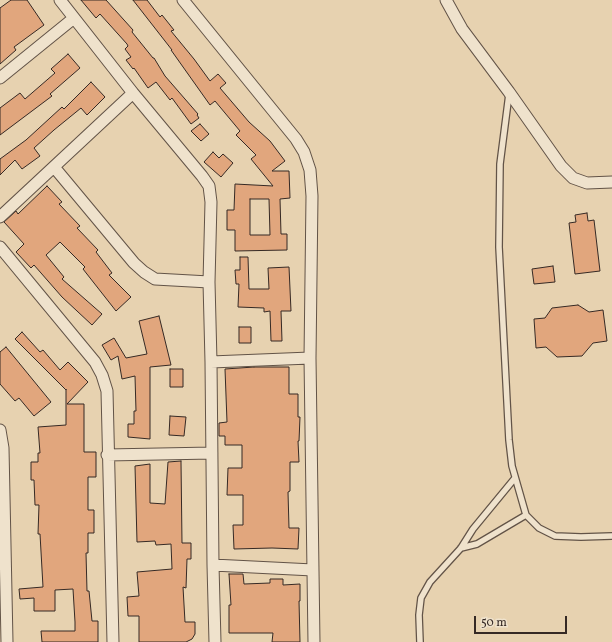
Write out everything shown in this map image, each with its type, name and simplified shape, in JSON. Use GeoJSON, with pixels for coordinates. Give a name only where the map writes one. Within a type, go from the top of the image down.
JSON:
{"type":"FeatureCollection","features":[{"type":"Feature","properties":{"kind":"street"},"geometry":{"type":"LineString","coordinates":[[60,0],[209,186],[211,202],[209,282],[212,362],[215,642]]}},
{"type":"Feature","properties":{"kind":"street"},"geometry":{"type":"LineString","coordinates":[[446,0],[462,29],[561,166],[573,178],[587,183],[612,182]]}},
{"type":"Feature","properties":{"kind":"street"},"geometry":{"type":"LineString","coordinates":[[188,2],[296,139],[304,152],[310,170],[312,196],[310,358],[314,642]]}},
{"type":"Feature","properties":{"kind":"street"},"geometry":{"type":"LineString","coordinates":[[0,78],[74,18]]}},
{"type":"Feature","properties":{"kind":"street"},"geometry":{"type":"LineString","coordinates":[[0,217],[133,93]]}},
{"type":"Feature","properties":{"kind":"street"},"geometry":{"type":"LineString","coordinates":[[54,167],[134,263],[144,272],[155,280],[209,282]]}},
{"type":"Feature","properties":{"kind":"street"},"geometry":{"type":"LineString","coordinates":[[0,247],[95,362],[102,375],[106,391],[113,642]]}},
{"type":"Feature","properties":{"kind":"street"},"geometry":{"type":"LineString","coordinates":[[212,362],[310,358]]}},
{"type":"Feature","properties":{"kind":"street"},"geometry":{"type":"LineString","coordinates":[[0,430],[3,448],[2,574],[8,642]]}},
{"type":"Feature","properties":{"kind":"street"},"geometry":{"type":"LineString","coordinates":[[107,455],[212,453]]}},
{"type":"Feature","properties":{"kind":"street"},"geometry":{"type":"LineString","coordinates":[[213,565],[313,570]]}},
{"type":"Feature","properties":{"kind":"lane"},"geometry":{"type":"LineString","coordinates":[[509,92],[500,164],[499,247],[509,440],[515,478],[526,515],[538,528],[555,536],[612,536]]}},
{"type":"Feature","properties":{"kind":"lane"},"geometry":{"type":"LineString","coordinates":[[420,642],[419,615],[421,598],[430,582],[461,548],[473,529],[515,478]]}},
{"type":"Feature","properties":{"kind":"lane"},"geometry":{"type":"LineString","coordinates":[[461,548],[477,544],[526,515]]}},
{"type":"Feature","properties":{"kind":"building"},"geometry":{"type":"Polygon","coordinates":[[[11,0],[27,0],[44,25],[14,47],[16,50],[0,64],[0,8],[11,0]]]}},
{"type":"Feature","properties":{"kind":"building"},"geometry":{"type":"Polygon","coordinates":[[[81,0],[106,0],[133,30],[132,32],[154,58],[165,76],[198,114],[197,115],[199,118],[191,124],[172,98],[170,100],[156,82],[148,88],[134,68],[133,69],[126,60],[131,57],[125,49],[128,46],[127,44],[100,14],[96,18],[81,0]]]}},
{"type":"Feature","properties":{"kind":"building"},"geometry":{"type":"Polygon","coordinates":[[[133,0],[147,0],[160,17],[162,15],[174,30],[171,31],[210,81],[218,74],[226,83],[220,88],[249,122],[270,141],[285,161],[272,171],[289,171],[290,198],[280,199],[281,234],[287,234],[287,250],[235,251],[235,230],[227,230],[227,210],[234,210],[235,184],[273,186],[251,159],[256,155],[236,135],[240,131],[215,101],[210,105],[172,50],[133,0]],[[250,199],[250,235],[270,235],[269,199],[250,199]]]}},
{"type":"Feature","properties":{"kind":"building"},"geometry":{"type":"Polygon","coordinates":[[[68,54],[80,68],[50,94],[52,96],[0,135],[0,108],[20,93],[25,99],[55,73],[51,69],[68,54]]]}},
{"type":"Feature","properties":{"kind":"building"},"geometry":{"type":"Polygon","coordinates":[[[91,82],[105,97],[87,115],[81,108],[34,148],[40,156],[22,169],[15,160],[0,175],[0,159],[26,140],[62,107],[64,109],[91,82]]]}},
{"type":"Feature","properties":{"kind":"building"},"geometry":{"type":"Polygon","coordinates":[[[200,124],[209,134],[201,141],[191,131],[200,124]]]}},
{"type":"Feature","properties":{"kind":"building"},"geometry":{"type":"Polygon","coordinates":[[[213,152],[219,158],[223,154],[233,163],[221,177],[204,162],[213,152]]]}},
{"type":"Feature","properties":{"kind":"building"},"geometry":{"type":"Polygon","coordinates":[[[47,186],[62,202],[59,204],[80,226],[77,228],[98,250],[96,252],[112,273],[109,275],[131,297],[116,311],[83,269],[85,267],[60,242],[46,255],[64,277],[62,279],[102,314],[92,325],[62,297],[34,265],[31,268],[16,252],[24,244],[4,222],[16,211],[18,214],[47,186]]]}},
{"type":"Feature","properties":{"kind":"building"},"geometry":{"type":"Polygon","coordinates":[[[587,213],[588,221],[594,220],[600,271],[575,274],[569,223],[576,222],[575,215],[587,213]]]}},
{"type":"Feature","properties":{"kind":"building"},"geometry":{"type":"Polygon","coordinates":[[[240,257],[248,257],[249,289],[269,289],[268,268],[289,267],[291,311],[281,311],[282,341],[271,341],[270,311],[264,312],[264,308],[238,307],[239,284],[236,284],[235,270],[240,270],[240,257]]]}},
{"type":"Feature","properties":{"kind":"building"},"geometry":{"type":"Polygon","coordinates":[[[553,266],[555,282],[534,284],[532,269],[553,266]]]}},
{"type":"Feature","properties":{"kind":"building"},"geometry":{"type":"Polygon","coordinates":[[[578,305],[589,312],[603,310],[607,341],[593,343],[582,356],[557,357],[546,347],[536,348],[534,319],[545,318],[552,308],[578,305]]]}},
{"type":"Feature","properties":{"kind":"building"},"geometry":{"type":"Polygon","coordinates":[[[159,316],[171,365],[150,367],[150,439],[128,437],[128,424],[134,424],[134,411],[136,411],[135,376],[122,379],[118,356],[111,360],[102,345],[114,338],[126,358],[147,354],[139,321],[159,316]]]}},
{"type":"Feature","properties":{"kind":"building"},"geometry":{"type":"Polygon","coordinates":[[[239,327],[251,327],[251,343],[239,343],[239,327]]]}},
{"type":"Feature","properties":{"kind":"building"},"geometry":{"type":"Polygon","coordinates":[[[22,332],[40,352],[43,350],[60,370],[68,362],[88,382],[67,404],[84,404],[84,452],[96,452],[96,477],[88,477],[88,510],[94,510],[94,533],[88,533],[88,553],[86,553],[87,591],[89,591],[92,621],[98,621],[98,642],[42,642],[41,631],[75,631],[73,589],[55,590],[55,611],[34,611],[34,598],[20,599],[19,589],[43,587],[40,534],[38,534],[39,505],[35,505],[34,480],[31,480],[31,462],[38,462],[38,453],[40,453],[38,427],[66,425],[66,390],[15,339],[22,332]]]}},
{"type":"Feature","properties":{"kind":"building"},"geometry":{"type":"Polygon","coordinates":[[[6,347],[51,402],[34,416],[19,398],[15,401],[0,384],[0,352],[6,347]]]}},
{"type":"Feature","properties":{"kind":"building"},"geometry":{"type":"Polygon","coordinates":[[[289,367],[289,394],[298,394],[298,417],[300,417],[298,441],[299,462],[290,462],[290,491],[288,492],[289,528],[299,528],[298,549],[234,549],[233,525],[243,525],[243,495],[227,495],[228,468],[242,468],[242,445],[225,445],[225,436],[219,436],[219,423],[227,422],[225,369],[289,367]]]}},
{"type":"Feature","properties":{"kind":"building"},"geometry":{"type":"Polygon","coordinates":[[[170,369],[183,369],[183,387],[170,387],[170,369]]]}},
{"type":"Feature","properties":{"kind":"building"},"geometry":{"type":"Polygon","coordinates":[[[170,416],[186,417],[184,436],[169,435],[170,416]]]}},
{"type":"Feature","properties":{"kind":"building"},"geometry":{"type":"Polygon","coordinates":[[[181,461],[182,543],[191,543],[191,559],[187,559],[186,588],[183,587],[185,622],[195,622],[195,634],[192,639],[186,642],[139,642],[139,616],[128,616],[127,597],[139,596],[137,572],[172,569],[171,544],[156,545],[155,541],[137,542],[135,466],[150,464],[150,503],[165,504],[168,462],[181,461]]]}},
{"type":"Feature","properties":{"kind":"building"},"geometry":{"type":"Polygon","coordinates":[[[229,574],[243,574],[244,584],[270,583],[270,579],[283,579],[283,585],[300,584],[300,642],[272,642],[273,633],[229,633],[229,605],[231,605],[229,574]]]}}]}
